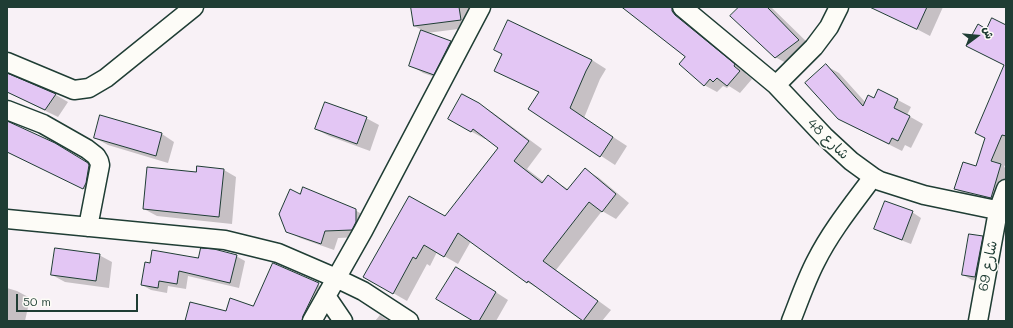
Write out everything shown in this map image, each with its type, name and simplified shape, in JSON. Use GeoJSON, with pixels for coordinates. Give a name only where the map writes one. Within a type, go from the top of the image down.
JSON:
{"type":"FeatureCollection","features":[{"type":"Feature","properties":{"kind":"street"},"geometry":{"type":"LineString","coordinates":[[7,62],[74,90],[89,88],[106,78],[194,7]]}},
{"type":"Feature","properties":{"kind":"street"},"geometry":{"type":"LineString","coordinates":[[312,321],[363,231],[481,7]]}},
{"type":"Feature","properties":{"kind":"street","name":"شارع 48"},"geometry":{"type":"LineString","coordinates":[[682,7],[776,85],[824,136],[852,161],[877,179],[924,195],[1002,211]]}},
{"type":"Feature","properties":{"kind":"street"},"geometry":{"type":"LineString","coordinates":[[776,85],[814,47],[829,28],[839,7]]}},
{"type":"Feature","properties":{"kind":"street"},"geometry":{"type":"LineString","coordinates":[[7,110],[43,124],[96,156],[99,160],[100,165],[88,227]]}},
{"type":"Feature","properties":{"kind":"street"},"geometry":{"type":"LineString","coordinates":[[791,321],[816,260],[831,235],[877,179]]}},
{"type":"Feature","properties":{"kind":"street"},"geometry":{"type":"LineString","coordinates":[[799,321],[811,289],[826,258],[877,179]]}},
{"type":"Feature","properties":{"kind":"street","name":"شارع 69"},"geometry":{"type":"LineString","coordinates":[[978,321],[1006,189]]}},
{"type":"Feature","properties":{"kind":"street"},"geometry":{"type":"LineString","coordinates":[[7,219],[225,240],[278,253],[363,291],[409,321]]}},
{"type":"Feature","properties":{"kind":"street"},"geometry":{"type":"LineString","coordinates":[[326,296],[343,321]]}},
{"type":"Feature","properties":{"kind":"building"},"geometry":{"type":"Polygon","coordinates":[[[411,7],[459,7],[461,20],[414,26],[411,7]]]}},
{"type":"Feature","properties":{"kind":"building"},"geometry":{"type":"Polygon","coordinates":[[[622,7],[672,7],[672,11],[675,15],[735,64],[734,66],[740,71],[727,86],[717,78],[713,82],[710,79],[704,86],[679,64],[685,57],[622,7]]]}},
{"type":"Feature","properties":{"kind":"building"},"geometry":{"type":"Polygon","coordinates":[[[739,7],[767,7],[799,40],[775,58],[730,16],[739,7]]]}},
{"type":"Feature","properties":{"kind":"building"},"geometry":{"type":"Polygon","coordinates":[[[870,7],[927,7],[917,29],[870,7]]]}},
{"type":"Feature","properties":{"kind":"building"},"geometry":{"type":"Polygon","coordinates":[[[992,18],[1006,25],[1006,136],[1002,135],[991,161],[1001,164],[991,198],[954,189],[963,162],[976,166],[985,138],[975,133],[1004,65],[966,46],[978,24],[986,29],[992,18]]]}},
{"type":"Feature","properties":{"kind":"building"},"geometry":{"type":"Polygon","coordinates":[[[508,20],[592,60],[570,108],[613,137],[600,157],[528,109],[539,92],[494,71],[502,54],[494,50],[508,20]]]}},
{"type":"Feature","properties":{"kind":"building"},"geometry":{"type":"Polygon","coordinates":[[[421,30],[451,41],[434,75],[409,66],[421,30]]]}},
{"type":"Feature","properties":{"kind":"building"},"geometry":{"type":"Polygon","coordinates":[[[826,64],[863,106],[868,95],[874,98],[878,89],[898,99],[894,108],[910,116],[898,141],[892,138],[889,144],[838,119],[805,83],[826,64]]]}},
{"type":"Feature","properties":{"kind":"building"},"geometry":{"type":"Polygon","coordinates":[[[7,73],[56,94],[45,110],[7,92],[7,73]]]}},
{"type":"Feature","properties":{"kind":"building"},"geometry":{"type":"Polygon","coordinates":[[[462,94],[479,103],[529,141],[514,161],[542,183],[548,175],[567,190],[585,168],[616,194],[602,212],[589,202],[543,261],[598,301],[583,321],[458,233],[444,257],[424,245],[416,259],[413,257],[393,294],[363,277],[409,196],[445,216],[498,148],[473,129],[471,132],[448,119],[462,94]]]}},
{"type":"Feature","properties":{"kind":"building"},"geometry":{"type":"Polygon","coordinates":[[[325,102],[367,117],[357,144],[315,129],[325,102]]]}},
{"type":"Feature","properties":{"kind":"building"},"geometry":{"type":"Polygon","coordinates":[[[100,115],[162,133],[156,156],[94,138],[100,115]]]}},
{"type":"Feature","properties":{"kind":"building"},"geometry":{"type":"Polygon","coordinates":[[[7,121],[55,143],[88,163],[86,183],[83,189],[7,152],[7,121]]]}},
{"type":"Feature","properties":{"kind":"building"},"geometry":{"type":"Polygon","coordinates":[[[197,166],[224,169],[219,217],[143,209],[147,167],[196,172],[197,166]]]}},
{"type":"Feature","properties":{"kind":"building"},"geometry":{"type":"Polygon","coordinates":[[[303,187],[356,209],[356,222],[352,230],[325,231],[321,244],[286,232],[279,214],[290,189],[300,194],[303,187]]]}},
{"type":"Feature","properties":{"kind":"building"},"geometry":{"type":"Polygon","coordinates":[[[885,201],[913,211],[902,240],[874,229],[885,201]]]}},
{"type":"Feature","properties":{"kind":"building"},"geometry":{"type":"Polygon","coordinates":[[[969,234],[983,236],[975,277],[962,275],[969,234]]]}},
{"type":"Feature","properties":{"kind":"building"},"geometry":{"type":"Polygon","coordinates":[[[55,248],[100,254],[96,281],[51,275],[55,248]]]}},
{"type":"Feature","properties":{"kind":"building"},"geometry":{"type":"Polygon","coordinates":[[[201,248],[214,249],[237,255],[230,283],[179,271],[177,284],[159,281],[158,288],[141,285],[145,262],[150,263],[152,250],[198,258],[201,248]]]}},
{"type":"Feature","properties":{"kind":"building"},"geometry":{"type":"Polygon","coordinates":[[[273,263],[319,283],[302,321],[185,321],[190,302],[226,311],[230,298],[253,306],[273,263]]]}},
{"type":"Feature","properties":{"kind":"building"},"geometry":{"type":"Polygon","coordinates":[[[456,267],[496,292],[479,321],[473,321],[436,299],[456,267]]]}}]}
